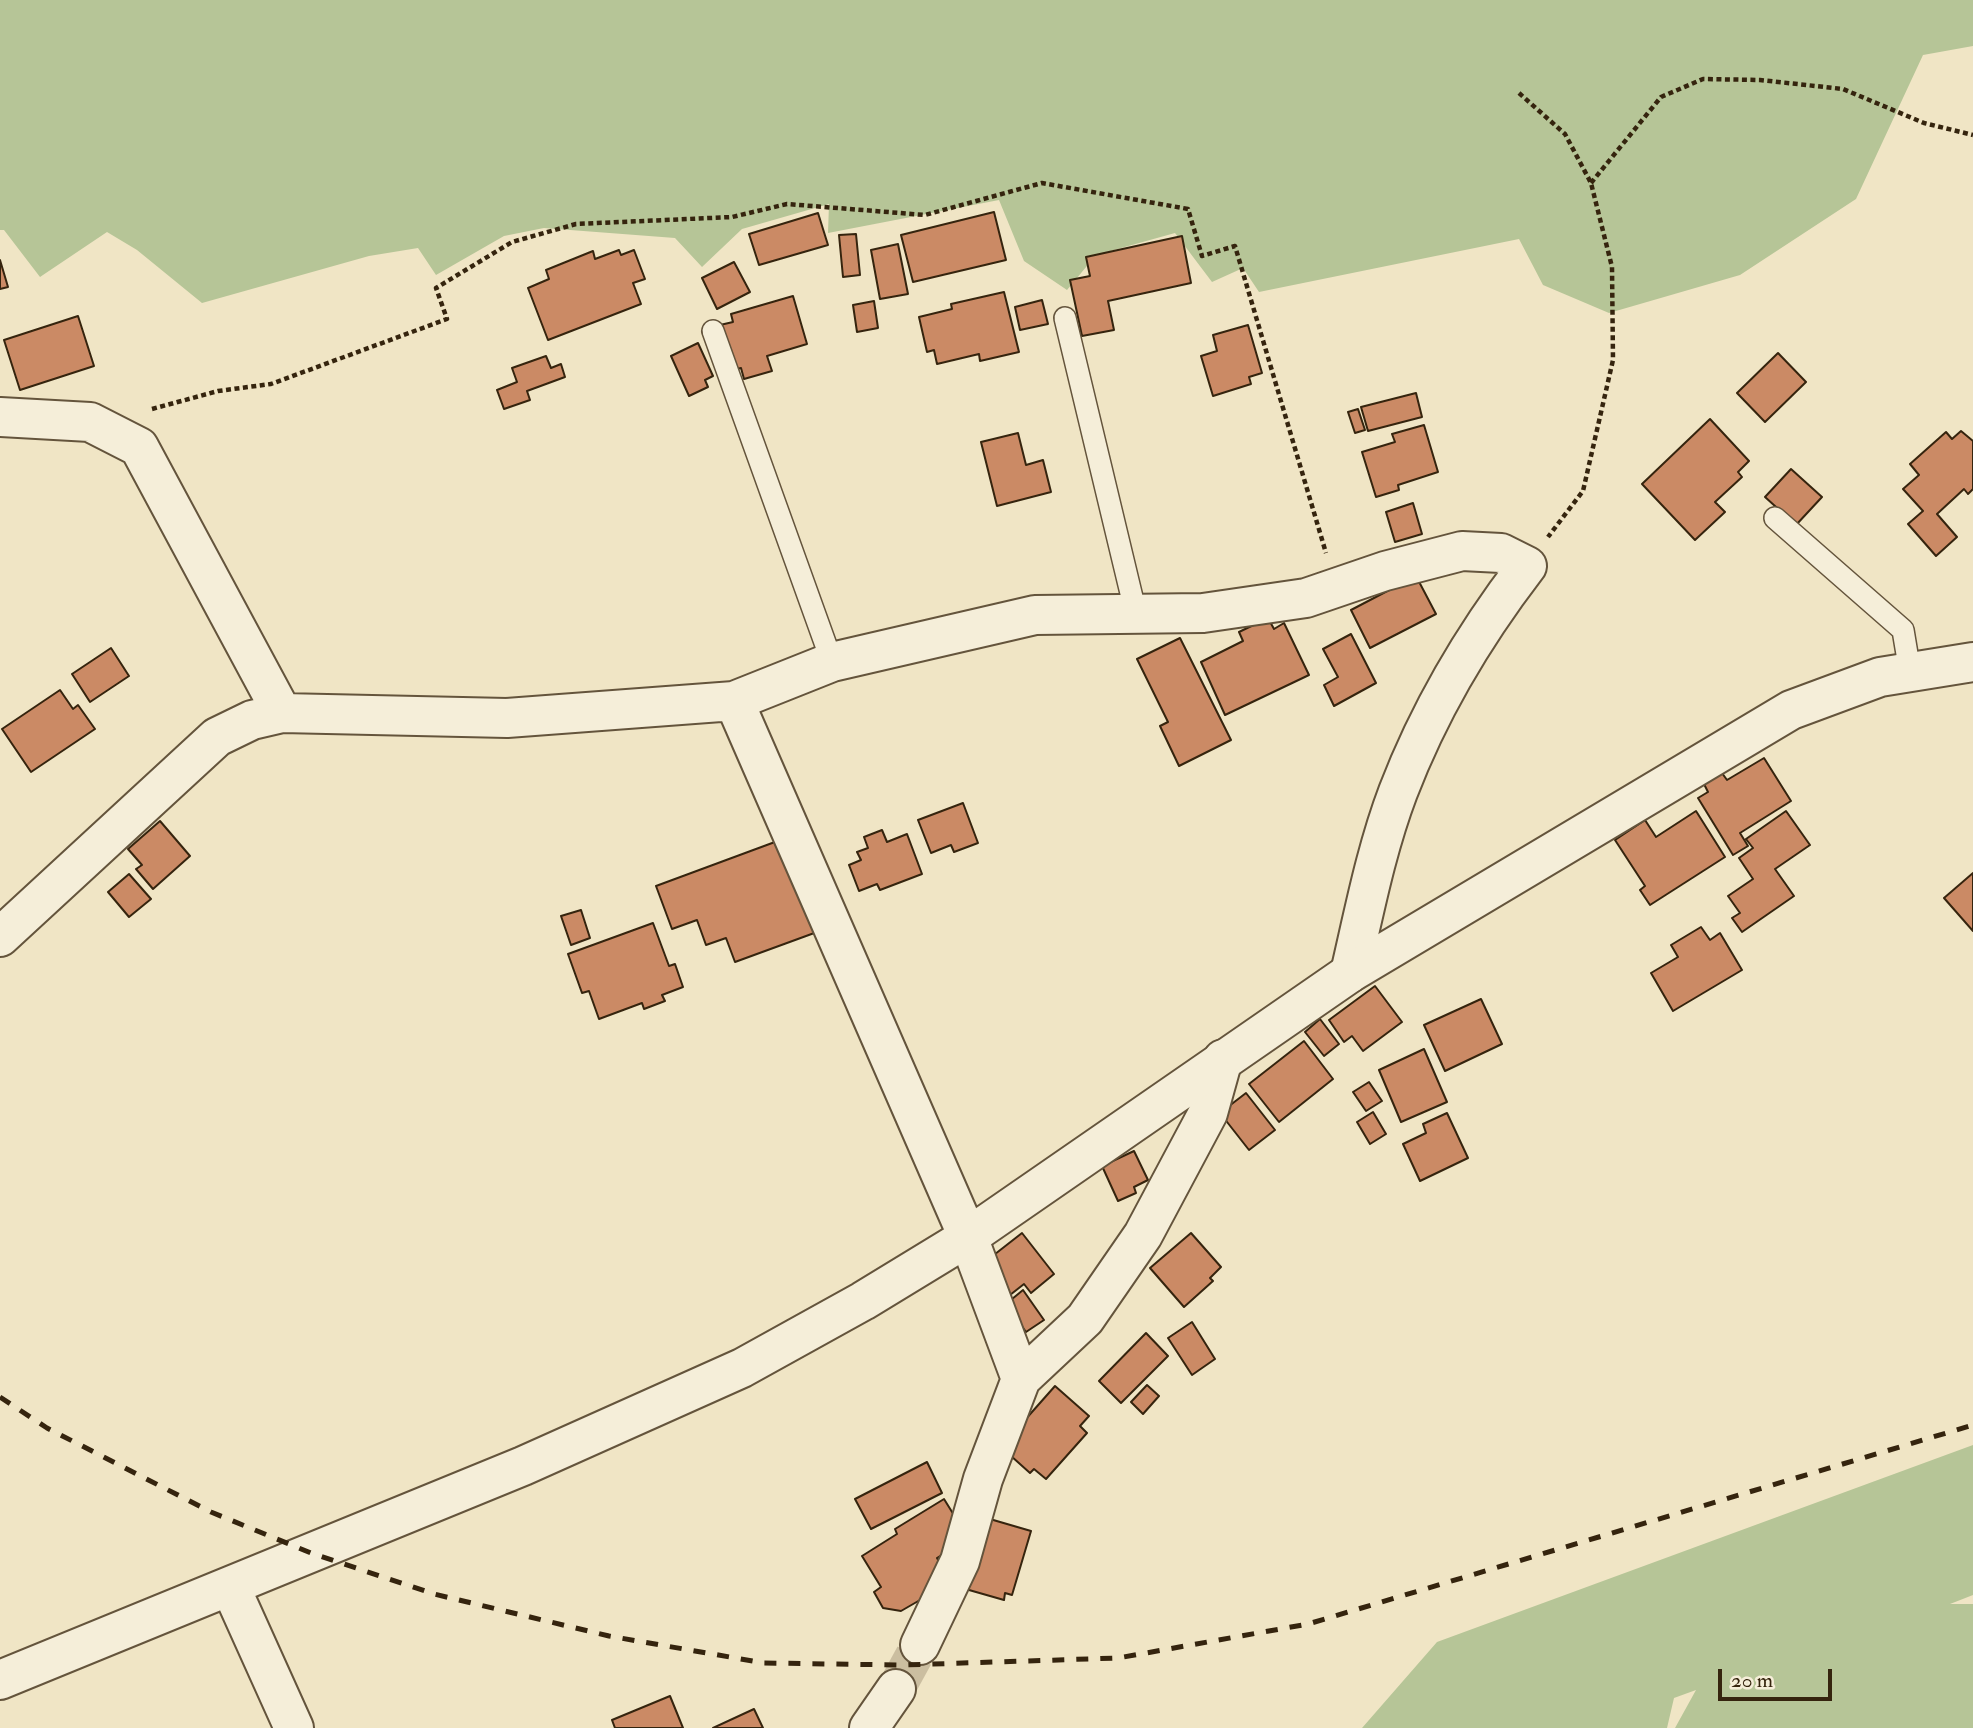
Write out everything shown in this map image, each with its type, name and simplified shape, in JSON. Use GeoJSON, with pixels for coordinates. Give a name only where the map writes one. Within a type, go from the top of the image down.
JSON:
{"type":"FeatureCollection","features":[{"type":"Feature","properties":{"kind":"street"},"geometry":{"type":"LineString","coordinates":[[0,417],[90,422],[139,447],[282,713]]}},
{"type":"Feature","properties":{"kind":"street"},"geometry":{"type":"LineString","coordinates":[[0,937],[217,737],[252,719],[282,713],[507,718],[734,701],[832,662],[1035,615],[1203,613],[1306,598],[1462,551],[1501,553],[1527,566],[1490,614],[1451,678],[1398,793],[1370,886],[1350,973]]}},
{"type":"Feature","properties":{"kind":"street"},"geometry":{"type":"LineString","coordinates":[[0,1680],[523,1466],[743,1368],[863,1301],[968,1237],[1350,973],[1791,710],[1880,677],[1973,662]]}},
{"type":"Feature","properties":{"kind":"street"},"geometry":{"type":"LineString","coordinates":[[734,701],[968,1237],[1021,1379]]}},
{"type":"Feature","properties":{"kind":"street"},"geometry":{"type":"LineString","coordinates":[[920,1645],[960,1561],[983,1479],[1021,1379],[1085,1319],[1143,1235],[1208,1113],[1223,1059]]}},
{"type":"Feature","properties":{"kind":"street"},"geometry":{"type":"LineString","coordinates":[[230,1586],[294,1728]]}},
{"type":"Feature","properties":{"kind":"street"},"geometry":{"type":"LineString","coordinates":[[869,1728],[895,1689]]}},
{"type":"Feature","properties":{"kind":"lane"},"geometry":{"type":"LineString","coordinates":[[1065,317],[1136,614]]}},
{"type":"Feature","properties":{"kind":"lane"},"geometry":{"type":"LineString","coordinates":[[713,331],[832,662]]}},
{"type":"Feature","properties":{"kind":"lane"},"geometry":{"type":"LineString","coordinates":[[1774,518],[1903,630],[1910,672]]}},
{"type":"Feature","properties":{"kind":"path"},"geometry":{"type":"LineString","coordinates":[[1591,183],[1661,97],[1703,79],[1760,80],[1843,89],[1924,123],[1973,135]]}},
{"type":"Feature","properties":{"kind":"path"},"geometry":{"type":"LineString","coordinates":[[1519,93],[1565,134],[1591,183],[1612,267],[1613,360],[1583,491],[1527,566]]}},
{"type":"Feature","properties":{"kind":"path"},"geometry":{"type":"LineString","coordinates":[[116,436],[146,411],[218,391],[271,384],[447,319],[436,288],[512,242],[576,224],[732,217],[787,204],[925,215],[1042,183],[1188,209],[1202,256],[1235,246],[1337,587]]}},
{"type":"Feature","properties":{"kind":"green space"},"geometry":{"type":"Polygon","coordinates":[[[0,0],[1973,0],[1973,46],[1923,55],[1856,199],[1740,275],[1609,313],[1543,285],[1519,239],[1259,292],[1243,268],[1212,282],[1175,233],[1096,255],[1067,290],[1024,261],[999,200],[828,233],[829,204],[742,229],[702,267],[675,238],[544,228],[504,236],[436,275],[418,248],[369,256],[202,303],[137,250],[107,232],[40,277],[4,230],[0,230],[0,0]]]}},
{"type":"Feature","properties":{"kind":"green space"},"geometry":{"type":"Polygon","coordinates":[[[1973,1445],[1973,1595],[1950,1604],[1973,1604],[1973,1728],[1675,1728],[1696,1690],[1674,1698],[1667,1728],[1362,1728],[1437,1642],[1973,1445]]]}},
{"type":"Feature","properties":{"kind":"building"},"geometry":{"type":"Polygon","coordinates":[[[994,212],[1006,260],[913,282],[901,235],[994,212]]]}},
{"type":"Feature","properties":{"kind":"building"},"geometry":{"type":"Polygon","coordinates":[[[818,213],[828,245],[759,265],[749,234],[818,213]]]}},
{"type":"Feature","properties":{"kind":"building"},"geometry":{"type":"Polygon","coordinates":[[[856,234],[860,275],[843,277],[839,235],[856,234]]]}},
{"type":"Feature","properties":{"kind":"building"},"geometry":{"type":"Polygon","coordinates":[[[1182,236],[1191,283],[1108,301],[1114,330],[1082,336],[1070,280],[1090,276],[1086,257],[1182,236]]]}},
{"type":"Feature","properties":{"kind":"building"},"geometry":{"type":"Polygon","coordinates":[[[898,244],[908,294],[880,299],[871,250],[898,244]]]}},
{"type":"Feature","properties":{"kind":"building"},"geometry":{"type":"Polygon","coordinates":[[[619,250],[621,255],[634,250],[645,279],[633,283],[641,304],[548,340],[528,288],[549,279],[546,270],[593,251],[595,259],[619,250]]]}},
{"type":"Feature","properties":{"kind":"building"},"geometry":{"type":"Polygon","coordinates":[[[0,260],[8,287],[0,289],[0,260]]]}},
{"type":"Feature","properties":{"kind":"building"},"geometry":{"type":"Polygon","coordinates":[[[734,262],[750,292],[717,309],[702,278],[734,262]]]}},
{"type":"Feature","properties":{"kind":"building"},"geometry":{"type":"Polygon","coordinates":[[[1004,292],[1019,352],[980,361],[979,354],[937,364],[934,350],[927,352],[919,317],[952,309],[951,304],[1004,292]]]}},
{"type":"Feature","properties":{"kind":"building"},"geometry":{"type":"Polygon","coordinates":[[[793,296],[807,344],[767,356],[772,371],[744,379],[741,368],[733,370],[720,325],[733,322],[731,314],[793,296]]]}},
{"type":"Feature","properties":{"kind":"building"},"geometry":{"type":"Polygon","coordinates":[[[1042,300],[1048,324],[1020,330],[1015,307],[1042,300]]]}},
{"type":"Feature","properties":{"kind":"building"},"geometry":{"type":"Polygon","coordinates":[[[874,301],[878,328],[857,332],[853,305],[874,301]]]}},
{"type":"Feature","properties":{"kind":"building"},"geometry":{"type":"Polygon","coordinates":[[[78,316],[94,366],[20,390],[4,340],[78,316]]]}},
{"type":"Feature","properties":{"kind":"building"},"geometry":{"type":"Polygon","coordinates":[[[1248,325],[1262,373],[1249,377],[1251,384],[1213,396],[1201,356],[1217,351],[1213,335],[1248,325]]]}},
{"type":"Feature","properties":{"kind":"building"},"geometry":{"type":"Polygon","coordinates":[[[698,343],[713,376],[705,380],[708,387],[689,396],[671,356],[698,343]]]}},
{"type":"Feature","properties":{"kind":"building"},"geometry":{"type":"Polygon","coordinates":[[[1778,353],[1806,382],[1765,422],[1737,393],[1778,353]]]}},
{"type":"Feature","properties":{"kind":"building"},"geometry":{"type":"Polygon","coordinates":[[[546,356],[551,368],[561,364],[565,377],[527,391],[530,400],[504,409],[497,390],[517,382],[512,368],[546,356]]]}},
{"type":"Feature","properties":{"kind":"building"},"geometry":{"type":"Polygon","coordinates":[[[1416,393],[1422,417],[1368,431],[1361,407],[1416,393]]]}},
{"type":"Feature","properties":{"kind":"building"},"geometry":{"type":"Polygon","coordinates":[[[1358,409],[1365,430],[1355,433],[1348,412],[1358,409]]]}},
{"type":"Feature","properties":{"kind":"building"},"geometry":{"type":"Polygon","coordinates":[[[1710,419],[1749,461],[1738,472],[1742,477],[1715,502],[1725,512],[1695,540],[1642,484],[1710,419]]]}},
{"type":"Feature","properties":{"kind":"building"},"geometry":{"type":"Polygon","coordinates":[[[1424,425],[1438,472],[1398,485],[1399,490],[1376,497],[1362,452],[1395,442],[1392,434],[1424,425]]]}},
{"type":"Feature","properties":{"kind":"building"},"geometry":{"type":"Polygon","coordinates":[[[1961,431],[1973,441],[1973,489],[1968,494],[1964,489],[1937,514],[1957,537],[1936,556],[1908,524],[1923,511],[1903,489],[1919,475],[1910,464],[1946,432],[1952,439],[1961,431]]]}},
{"type":"Feature","properties":{"kind":"building"},"geometry":{"type":"Polygon","coordinates":[[[1018,433],[1026,465],[1043,460],[1051,492],[997,506],[981,442],[1018,433]]]}},
{"type":"Feature","properties":{"kind":"building"},"geometry":{"type":"Polygon","coordinates":[[[1791,469],[1822,497],[1796,525],[1765,497],[1791,469]]]}},
{"type":"Feature","properties":{"kind":"building"},"geometry":{"type":"Polygon","coordinates":[[[1413,503],[1422,534],[1395,542],[1386,512],[1413,503]]]}},
{"type":"Feature","properties":{"kind":"building"},"geometry":{"type":"Polygon","coordinates":[[[1416,576],[1436,614],[1370,648],[1351,610],[1416,576]]]}},
{"type":"Feature","properties":{"kind":"building"},"geometry":{"type":"Polygon","coordinates":[[[1268,618],[1274,629],[1284,623],[1309,675],[1225,715],[1201,662],[1243,641],[1239,632],[1268,618]]]}},
{"type":"Feature","properties":{"kind":"building"},"geometry":{"type":"Polygon","coordinates":[[[1351,634],[1376,683],[1334,706],[1324,685],[1338,677],[1323,649],[1351,634]]]}},
{"type":"Feature","properties":{"kind":"building"},"geometry":{"type":"Polygon","coordinates":[[[1180,638],[1231,740],[1179,766],[1160,726],[1168,722],[1137,659],[1180,638]]]}},
{"type":"Feature","properties":{"kind":"building"},"geometry":{"type":"Polygon","coordinates":[[[111,648],[129,676],[90,702],[72,674],[111,648]]]}},
{"type":"Feature","properties":{"kind":"building"},"geometry":{"type":"Polygon","coordinates":[[[60,690],[73,709],[78,705],[95,729],[31,772],[2,729],[60,690]]]}},
{"type":"Feature","properties":{"kind":"building"},"geometry":{"type":"Polygon","coordinates":[[[1764,758],[1791,801],[1740,833],[1748,846],[1733,855],[1698,798],[1708,792],[1704,784],[1722,773],[1727,780],[1764,758]]]}},
{"type":"Feature","properties":{"kind":"building"},"geometry":{"type":"Polygon","coordinates":[[[963,803],[978,843],[954,852],[951,845],[931,853],[918,820],[963,803]]]}},
{"type":"Feature","properties":{"kind":"building"},"geometry":{"type":"Polygon","coordinates":[[[1696,811],[1725,857],[1650,905],[1640,890],[1645,886],[1615,840],[1645,820],[1656,837],[1696,811]]]}},
{"type":"Feature","properties":{"kind":"building"},"geometry":{"type":"Polygon","coordinates":[[[1786,811],[1810,845],[1775,869],[1794,896],[1742,932],[1732,918],[1740,913],[1728,896],[1753,879],[1739,858],[1753,848],[1746,839],[1786,811]]]}},
{"type":"Feature","properties":{"kind":"building"},"geometry":{"type":"Polygon","coordinates":[[[160,821],[190,856],[153,889],[136,869],[142,865],[128,849],[160,821]]]}},
{"type":"Feature","properties":{"kind":"building"},"geometry":{"type":"Polygon","coordinates":[[[882,830],[887,842],[907,834],[922,874],[880,890],[877,884],[859,891],[849,865],[861,860],[857,852],[868,848],[864,837],[882,830]]]}},
{"type":"Feature","properties":{"kind":"building"},"geometry":{"type":"Polygon","coordinates":[[[783,839],[817,932],[735,962],[726,938],[706,945],[697,920],[672,929],[656,886],[783,839]]]}},
{"type":"Feature","properties":{"kind":"building"},"geometry":{"type":"Polygon","coordinates":[[[1973,873],[1973,931],[1944,898],[1973,873]]]}},
{"type":"Feature","properties":{"kind":"building"},"geometry":{"type":"Polygon","coordinates":[[[129,874],[151,899],[129,917],[108,892],[129,874]]]}},
{"type":"Feature","properties":{"kind":"building"},"geometry":{"type":"Polygon","coordinates":[[[581,910],[590,938],[571,945],[561,916],[581,910]]]}},
{"type":"Feature","properties":{"kind":"building"},"geometry":{"type":"Polygon","coordinates":[[[653,923],[669,966],[675,964],[683,987],[662,995],[665,1001],[644,1009],[642,1003],[599,1019],[589,991],[582,993],[568,954],[653,923]]]}},
{"type":"Feature","properties":{"kind":"building"},"geometry":{"type":"Polygon","coordinates":[[[1701,927],[1710,940],[1720,933],[1742,970],[1673,1011],[1651,973],[1678,957],[1671,945],[1701,927]]]}},
{"type":"Feature","properties":{"kind":"building"},"geometry":{"type":"Polygon","coordinates":[[[1375,986],[1402,1022],[1363,1051],[1352,1036],[1344,1042],[1329,1020],[1375,986]]]}},
{"type":"Feature","properties":{"kind":"building"},"geometry":{"type":"Polygon","coordinates":[[[1481,999],[1502,1044],[1445,1071],[1424,1025],[1481,999]]]}},
{"type":"Feature","properties":{"kind":"building"},"geometry":{"type":"Polygon","coordinates":[[[1320,1019],[1339,1044],[1324,1056],[1305,1032],[1320,1019]]]}},
{"type":"Feature","properties":{"kind":"building"},"geometry":{"type":"Polygon","coordinates":[[[1304,1041],[1333,1079],[1279,1122],[1249,1084],[1304,1041]]]}},
{"type":"Feature","properties":{"kind":"building"},"geometry":{"type":"Polygon","coordinates":[[[1424,1049],[1447,1102],[1401,1122],[1379,1070],[1424,1049]]]}},
{"type":"Feature","properties":{"kind":"building"},"geometry":{"type":"Polygon","coordinates":[[[1369,1082],[1382,1101],[1366,1111],[1353,1092],[1369,1082]]]}},
{"type":"Feature","properties":{"kind":"building"},"geometry":{"type":"Polygon","coordinates":[[[1246,1093],[1275,1130],[1249,1150],[1220,1113],[1246,1093]]]}},
{"type":"Feature","properties":{"kind":"building"},"geometry":{"type":"Polygon","coordinates":[[[1373,1112],[1386,1134],[1370,1144],[1357,1122],[1373,1112]]]}},
{"type":"Feature","properties":{"kind":"building"},"geometry":{"type":"Polygon","coordinates":[[[1447,1113],[1468,1158],[1420,1181],[1403,1144],[1426,1133],[1423,1124],[1447,1113]]]}},
{"type":"Feature","properties":{"kind":"building"},"geometry":{"type":"Polygon","coordinates":[[[1134,1151],[1148,1180],[1134,1187],[1136,1193],[1118,1201],[1102,1166],[1134,1151]]]}},
{"type":"Feature","properties":{"kind":"building"},"geometry":{"type":"Polygon","coordinates":[[[1022,1233],[1054,1274],[1031,1293],[1024,1284],[1010,1295],[992,1272],[990,1258],[1022,1233]]]}},
{"type":"Feature","properties":{"kind":"building"},"geometry":{"type":"Polygon","coordinates":[[[1191,1233],[1221,1267],[1210,1278],[1213,1281],[1184,1307],[1150,1268],[1191,1233]]]}},
{"type":"Feature","properties":{"kind":"building"},"geometry":{"type":"Polygon","coordinates":[[[1023,1290],[1044,1320],[1026,1332],[1006,1304],[1023,1290]]]}},
{"type":"Feature","properties":{"kind":"building"},"geometry":{"type":"Polygon","coordinates":[[[1192,1322],[1215,1359],[1192,1375],[1168,1338],[1192,1322]]]}},
{"type":"Feature","properties":{"kind":"building"},"geometry":{"type":"Polygon","coordinates":[[[1146,1333],[1168,1356],[1121,1403],[1099,1381],[1146,1333]]]}},
{"type":"Feature","properties":{"kind":"building"},"geometry":{"type":"Polygon","coordinates":[[[1147,1385],[1159,1396],[1143,1414],[1131,1402],[1147,1385]]]}},
{"type":"Feature","properties":{"kind":"building"},"geometry":{"type":"Polygon","coordinates":[[[1055,1386],[1089,1416],[1080,1426],[1087,1433],[1046,1479],[1034,1469],[1030,1473],[1001,1447],[1055,1386]]]}},
{"type":"Feature","properties":{"kind":"building"},"geometry":{"type":"Polygon","coordinates":[[[927,1462],[942,1493],[871,1529],[855,1499],[927,1462]]]}},
{"type":"Feature","properties":{"kind":"building"},"geometry":{"type":"Polygon","coordinates":[[[944,1499],[957,1520],[948,1551],[937,1558],[941,1565],[927,1596],[901,1611],[883,1608],[874,1592],[881,1587],[862,1556],[897,1534],[895,1529],[944,1499]]]}},
{"type":"Feature","properties":{"kind":"building"},"geometry":{"type":"Polygon","coordinates":[[[983,1517],[1031,1531],[1012,1595],[1005,1593],[1004,1600],[962,1588],[983,1517]]]}},
{"type":"Feature","properties":{"kind":"building"},"geometry":{"type":"Polygon","coordinates":[[[670,1696],[683,1728],[615,1728],[612,1720],[670,1696]]]}},
{"type":"Feature","properties":{"kind":"building"},"geometry":{"type":"Polygon","coordinates":[[[754,1709],[763,1728],[713,1728],[754,1709]]]}},
{"type":"Feature","properties":{"kind":"tunnel"},"geometry":{"type":"LineString","coordinates":[[896,1689],[920,1645]]}},
{"type":"Feature","properties":{"kind":"railway"},"geometry":{"type":"LineString","coordinates":[[0,1397],[47,1428],[211,1512],[311,1553],[434,1594],[609,1636],[764,1663],[902,1665],[1118,1658],[1308,1624],[1973,1425]]}}]}
